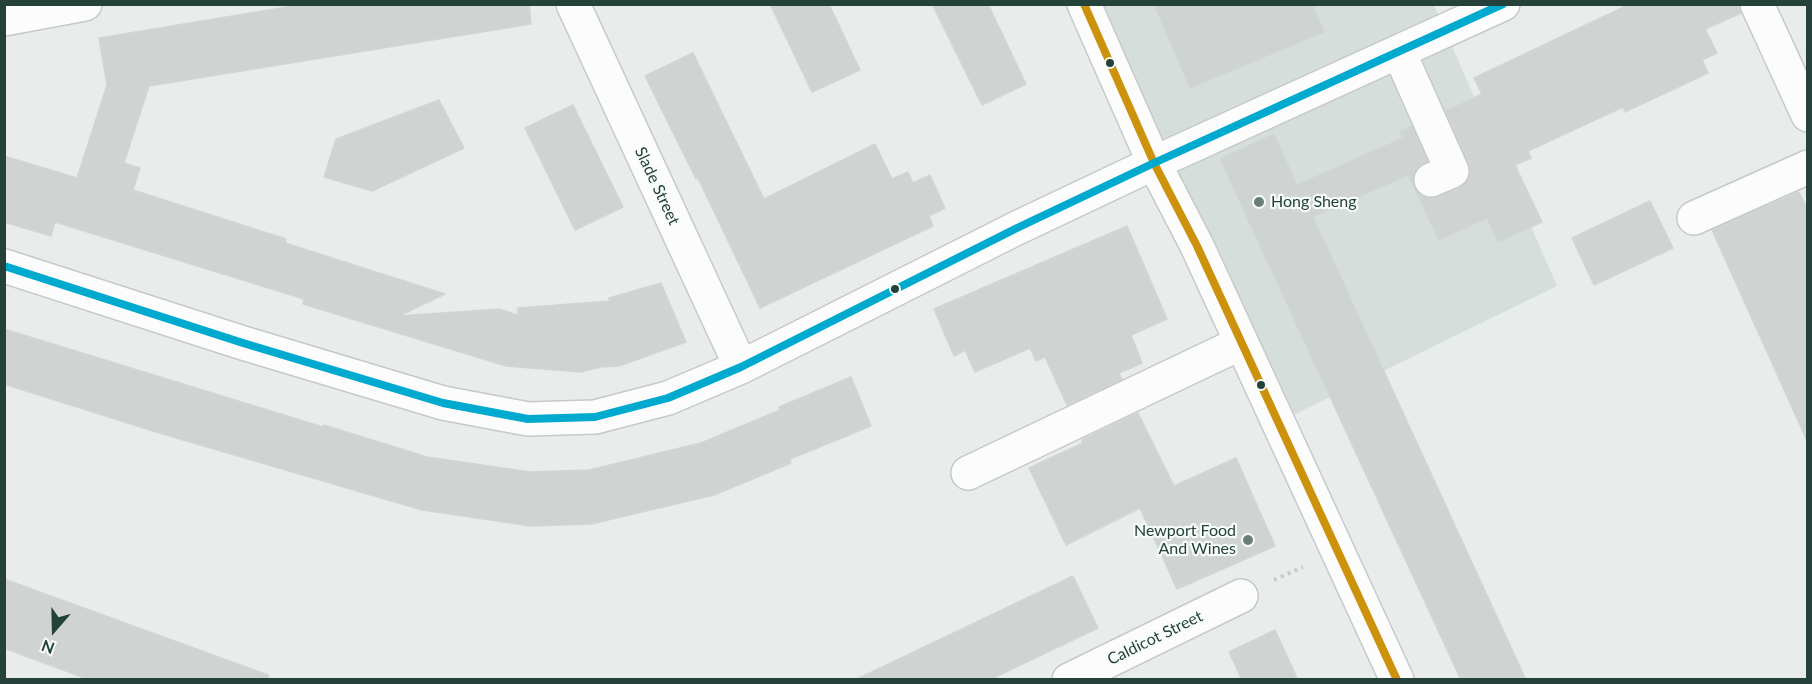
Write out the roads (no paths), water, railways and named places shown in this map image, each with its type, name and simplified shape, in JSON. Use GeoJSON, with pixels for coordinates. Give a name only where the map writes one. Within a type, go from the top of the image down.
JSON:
{"type":"FeatureCollection","features":[{"type":"Feature","properties":{"kind":"street"},"geometry":{"type":"LineString","coordinates":[[4,19],[85,4]]}},
{"type":"Feature","properties":{"kind":"street","name":"Slade Street"},"geometry":{"type":"LineString","coordinates":[[573,4],[741,367]]}},
{"type":"Feature","properties":{"kind":"street"},"geometry":{"type":"LineString","coordinates":[[1084,4],[1155,163],[1197,246],[1397,680]]}},
{"type":"Feature","properties":{"kind":"street"},"geometry":{"type":"LineString","coordinates":[[4,266],[243,343],[443,403],[528,419],[595,417],[668,398],[741,367],[1006,233],[1503,4]]}},
{"type":"Feature","properties":{"kind":"street"},"geometry":{"type":"LineString","coordinates":[[1756,4],[1808,115]]}},
{"type":"Feature","properties":{"kind":"street"},"geometry":{"type":"LineString","coordinates":[[1399,52],[1452,171],[1431,180]]}},
{"type":"Feature","properties":{"kind":"street"},"geometry":{"type":"LineString","coordinates":[[1694,218],[1808,167]]}},
{"type":"Feature","properties":{"kind":"street"},"geometry":{"type":"LineString","coordinates":[[968,473],[1241,343]]}},
{"type":"Feature","properties":{"kind":"street","name":"Caldicot Street"},"geometry":{"type":"LineString","coordinates":[[1069,680],[1241,596]]}},
{"type":"Feature","properties":{"kind":"place","name":"Hong Sheng"},"geometry":{"type":"Point","coordinates":[1259,202]}},
{"type":"Feature","properties":{"kind":"place","name":"Newport Food And Wines"},"geometry":{"type":"Point","coordinates":[1248,540]}}]}
